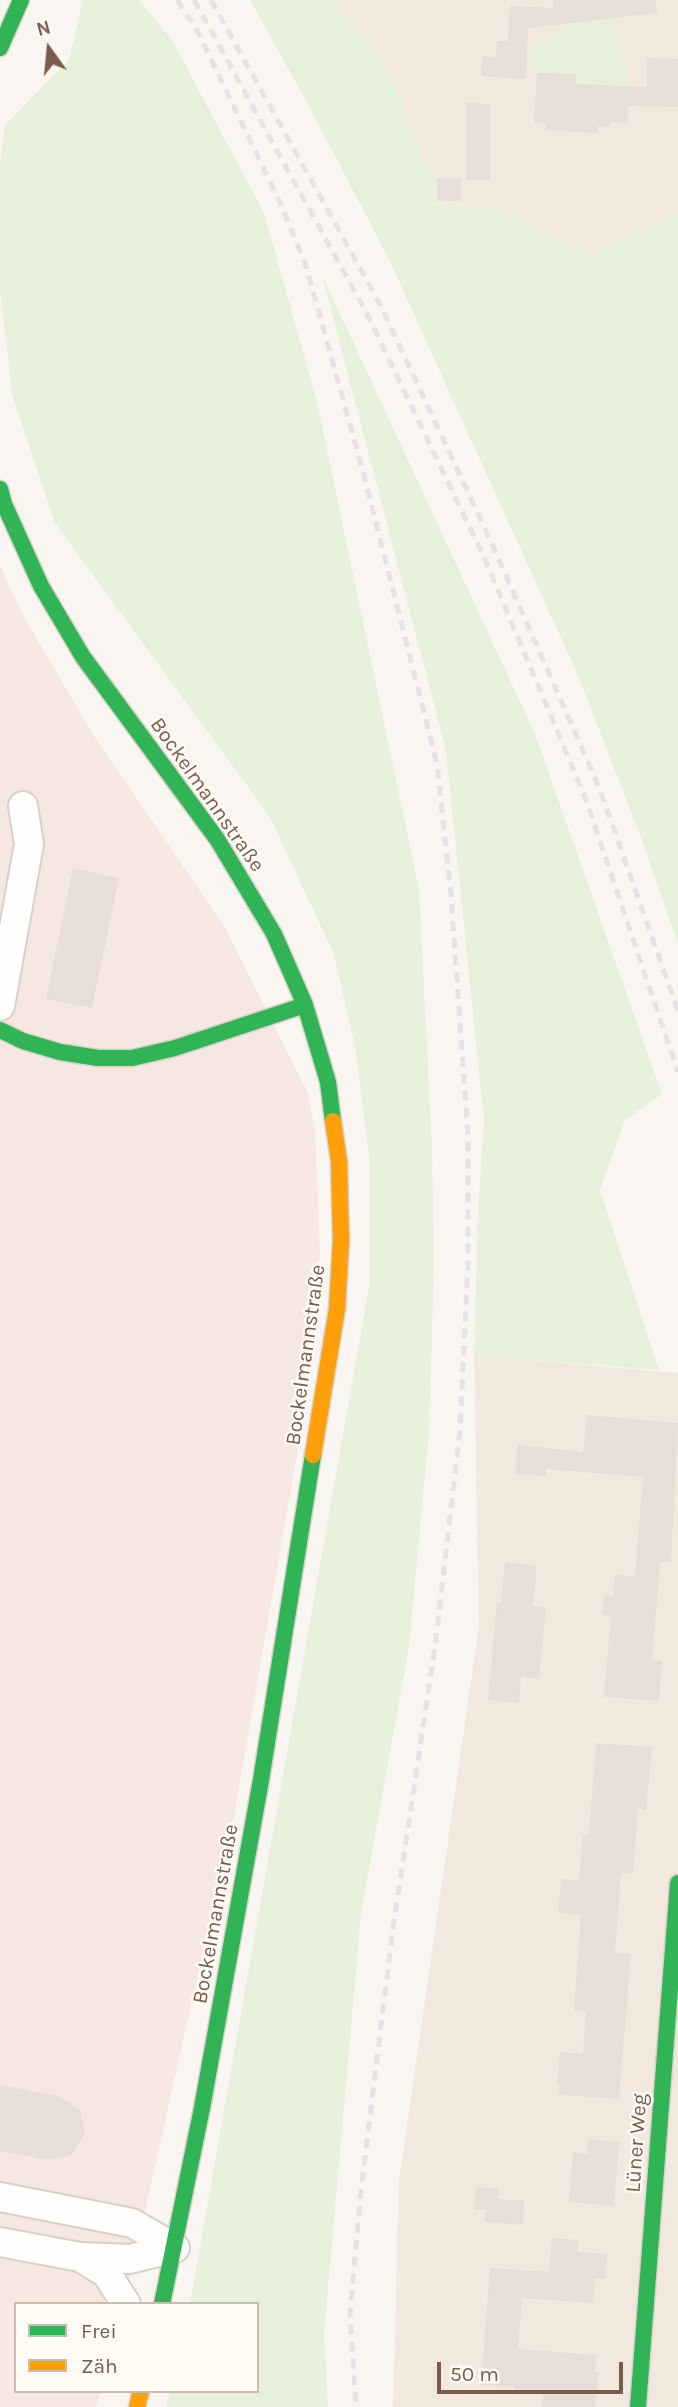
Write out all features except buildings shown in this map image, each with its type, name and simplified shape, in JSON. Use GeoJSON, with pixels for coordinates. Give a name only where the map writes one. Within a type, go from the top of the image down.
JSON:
{"type":"FeatureCollection","features":[{"type":"Feature","properties":{"kind":"main road"},"geometry":{"type":"LineString","coordinates":[[0,48],[21,0]]}},
{"type":"Feature","properties":{"kind":"main road","name":"Bockelmannstraße"},"geometry":{"type":"LineString","coordinates":[[0,489],[4,504],[41,586],[83,657],[217,839],[274,934],[305,1006],[328,1082],[339,1161],[341,1241],[337,1308],[261,1780],[175,2248],[162,2302]]}},
{"type":"Feature","properties":{"kind":"main road"},"geometry":{"type":"LineString","coordinates":[[0,1030],[23,1041],[60,1052],[98,1058],[132,1058],[175,1048],[305,1006]]}},
{"type":"Feature","properties":{"kind":"main road","name":"Lüner Weg"},"geometry":{"type":"LineString","coordinates":[[638,2407],[678,1883]]}},
{"type":"Feature","properties":{"kind":"street"},"geometry":{"type":"LineString","coordinates":[[0,1006],[29,844],[23,806]]}},
{"type":"Feature","properties":{"kind":"street"},"geometry":{"type":"LineString","coordinates":[[0,2197],[132,2224],[175,2248]]}},
{"type":"Feature","properties":{"kind":"street"},"geometry":{"type":"LineString","coordinates":[[0,2242],[80,2257],[130,2259],[175,2248]]}},
{"type":"Feature","properties":{"kind":"street"},"geometry":{"type":"LineString","coordinates":[[80,2257],[107,2274],[125,2302]]}},
{"type":"Feature","properties":{"kind":"shaded area"},"geometry":{"type":"Polygon","coordinates":[[[332,0],[678,0],[678,215],[588,255],[502,210],[436,202],[437,179],[427,165],[369,40],[332,0]]]}},
{"type":"Feature","properties":{"kind":"shaded area"},"geometry":{"type":"Polygon","coordinates":[[[0,566],[24,617],[94,736],[226,929],[307,1091],[315,1129],[320,1253],[300,1437],[235,1810],[124,2302],[14,2302],[14,2393],[100,2393],[96,2407],[0,2407],[0,566]]]}},
{"type":"Feature","properties":{"kind":"shaded area"},"geometry":{"type":"Polygon","coordinates":[[[474,1355],[678,1373],[678,2407],[393,2407],[399,2180],[479,1627],[474,1355]]]}},
{"type":"Feature","properties":{"kind":"green space"},"geometry":{"type":"Polygon","coordinates":[[[83,0],[139,0],[172,40],[264,213],[317,402],[419,890],[432,1148],[434,1266],[429,1431],[409,1646],[361,1913],[324,2334],[328,2407],[166,2407],[170,2393],[259,2393],[259,2302],[190,2302],[370,1281],[370,1163],[355,1047],[334,954],[270,817],[55,523],[12,394],[0,288],[0,163],[5,125],[69,60],[83,0]]]}},
{"type":"Feature","properties":{"kind":"green space"},"geometry":{"type":"Polygon","coordinates":[[[250,0],[332,0],[369,40],[386,67],[427,165],[437,179],[436,202],[502,210],[588,254],[678,215],[678,944],[639,832],[577,673],[388,257],[250,0]]]}},
{"type":"Feature","properties":{"kind":"green space"},"geometry":{"type":"Polygon","coordinates":[[[614,18],[629,86],[576,84],[575,74],[532,72],[527,50],[576,22],[614,18]]]}},
{"type":"Feature","properties":{"kind":"green space"},"geometry":{"type":"Polygon","coordinates":[[[322,275],[535,734],[662,1094],[625,1120],[600,1190],[659,1370],[474,1355],[484,1120],[446,750],[322,275]]]}},
{"type":"Feature","properties":{"kind":"railway"},"geometry":{"type":"LineString","coordinates":[[177,0],[198,32],[283,209],[306,266],[365,479],[437,764],[451,894],[468,1136],[468,1264],[460,1430],[435,1647],[393,1928],[361,2190],[350,2313],[356,2407]]}},
{"type":"Feature","properties":{"kind":"railway"},"geometry":{"type":"LineString","coordinates":[[194,0],[366,312],[483,555],[585,797],[678,1072]]}},
{"type":"Feature","properties":{"kind":"railway"},"geometry":{"type":"LineString","coordinates":[[211,0],[381,306],[493,546],[599,787],[678,1011]]}},
{"type":"Feature","properties":{"kind":"traffic: fast"},"geometry":{"type":"LineString","coordinates":[[0,48],[21,0]]}},
{"type":"Feature","properties":{"kind":"traffic: fast"},"geometry":{"type":"LineString","coordinates":[[0,489],[4,504],[41,586],[83,657],[217,839],[274,934],[305,1005],[328,1082],[333,1121]]}},
{"type":"Feature","properties":{"kind":"traffic: fast"},"geometry":{"type":"LineString","coordinates":[[0,1030],[23,1041],[60,1052],[98,1058],[132,1058],[175,1048],[305,1005]]}},
{"type":"Feature","properties":{"kind":"traffic: fast"},"geometry":{"type":"LineString","coordinates":[[162,2302],[202,2108],[261,1780],[313,1455]]}},
{"type":"Feature","properties":{"kind":"traffic: fast"},"geometry":{"type":"LineString","coordinates":[[638,2407],[678,1883]]}},
{"type":"Feature","properties":{"kind":"traffic: slow"},"geometry":{"type":"LineString","coordinates":[[313,1455],[337,1309],[341,1241],[339,1161],[333,1121]]}},
{"type":"Feature","properties":{"kind":"traffic: slow"},"geometry":{"type":"LineString","coordinates":[[137,2407],[140,2393]]}}]}
